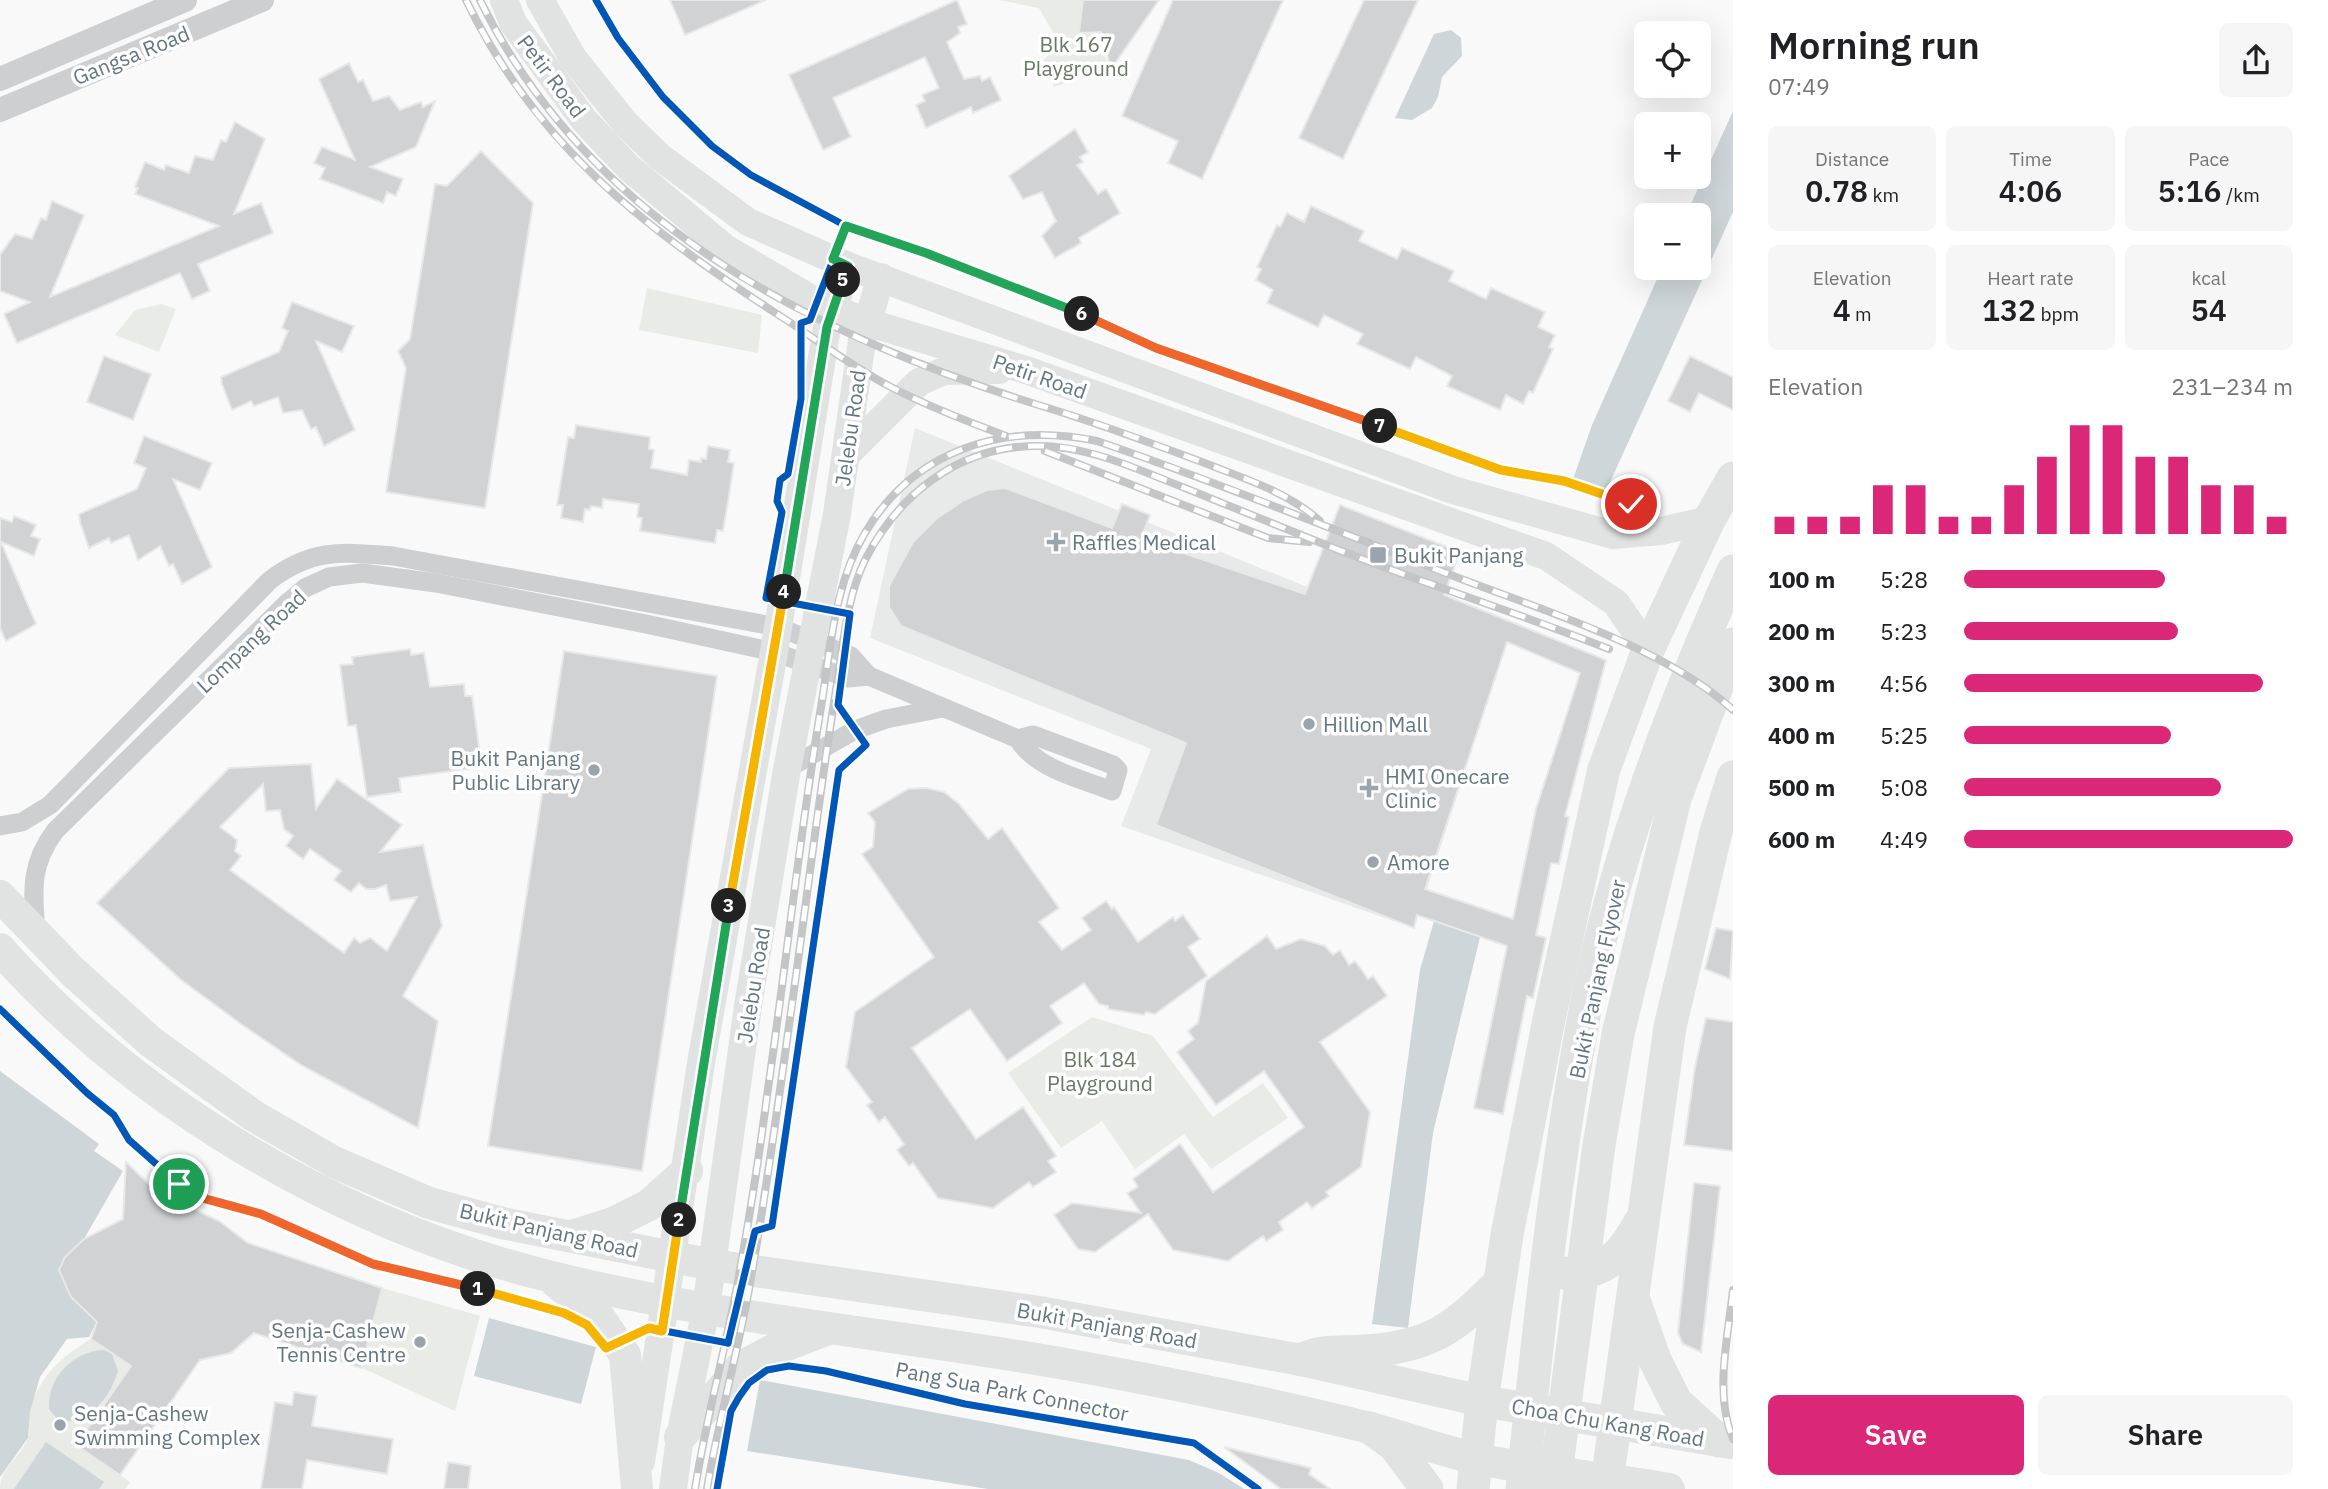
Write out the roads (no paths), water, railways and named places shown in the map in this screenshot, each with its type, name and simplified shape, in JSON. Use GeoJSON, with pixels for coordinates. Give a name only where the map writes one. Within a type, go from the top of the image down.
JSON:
{"type":"FeatureCollection","features":[{"type":"Feature","properties":{"kind":"highway"},"geometry":{"type":"LineString","coordinates":[[1475,1474],[1482,1401],[1507,1235],[1549,1019],[1604,769],[1648,650],[1709,520],[1733,478]]}},
{"type":"Feature","properties":{"kind":"highway","name":"Bukit Panjang Flyover"},"geometry":{"type":"LineString","coordinates":[[1522,1489],[1541,1303],[1582,1026],[1614,892],[1643,797],[1697,652],[1733,571]]}},
{"type":"Feature","properties":{"kind":"highway","name":"Bukit Panjang Flyover"},"geometry":{"type":"LineString","coordinates":[[1554,1489],[1599,1146],[1618,1034],[1675,799],[1733,644]]}},
{"type":"Feature","properties":{"kind":"highway"},"geometry":{"type":"LineString","coordinates":[[1607,1484],[1670,1027],[1716,832],[1733,777]]}},
{"type":"Feature","properties":{"kind":"highway"},"geometry":{"type":"LineString","coordinates":[[1507,1235],[1541,1265],[1558,1273],[1587,1274],[1611,1262],[1628,1243],[1643,1216]]}},
{"type":"Feature","properties":{"kind":"highway"},"geometry":{"type":"LineString","coordinates":[[1301,1360],[1314,1353],[1367,1351],[1418,1343],[1443,1334],[1471,1312],[1499,1283]]}},
{"type":"Feature","properties":{"kind":"highway"},"geometry":{"type":"LineString","coordinates":[[1632,1295],[1655,1360],[1676,1402],[1726,1442]]}},
{"type":"Feature","properties":{"kind":"highway"},"geometry":{"type":"LineString","coordinates":[[1370,1428],[1394,1445],[1427,1489]]}},
{"type":"Feature","properties":{"kind":"main road","name":"Petir Road"},"geometry":{"type":"LineString","coordinates":[[490,0],[508,12],[584,120],[628,167],[725,248],[833,310],[1031,372],[1546,556],[1590,583],[1619,606],[1648,650]]}},
{"type":"Feature","properties":{"kind":"main road","name":"Petir Road"},"geometry":{"type":"LineString","coordinates":[[540,0],[573,58],[605,101],[660,157],[748,222],[848,266],[1453,490],[1613,535],[1661,531],[1709,520]]}},
{"type":"Feature","properties":{"kind":"main road","name":"Jelebu Road"},"geometry":{"type":"LineString","coordinates":[[637,1489],[674,1258],[701,1063],[776,639],[827,327],[848,266]]}},
{"type":"Feature","properties":{"kind":"main road","name":"Jelebu Road"},"geometry":{"type":"LineString","coordinates":[[673,1489],[680,1437],[713,1265],[748,1006],[787,769],[847,454],[866,322],[881,277]]}},
{"type":"Feature","properties":{"kind":"main road"},"geometry":{"type":"LineString","coordinates":[[847,454],[919,382],[944,371],[1031,372],[1028,352],[1034,335]]}},
{"type":"Feature","properties":{"kind":"main road"},"geometry":{"type":"LineString","coordinates":[[1453,490],[1470,507],[1466,527]]}},
{"type":"Feature","properties":{"kind":"main road","name":"Bukit Panjang Road"},"geometry":{"type":"LineString","coordinates":[[0,896],[73,972],[151,1042],[254,1116],[334,1162],[429,1203],[502,1223],[674,1258],[1041,1312],[1301,1360],[1482,1401]]}},
{"type":"Feature","properties":{"kind":"main road","name":"Bukit Panjang Road"},"geometry":{"type":"LineString","coordinates":[[0,949],[31,983],[124,1066],[239,1145],[315,1190],[406,1230],[480,1257],[550,1277],[706,1308],[1074,1366],[1370,1428],[1475,1474]]}},
{"type":"Feature","properties":{"kind":"main road"},"geometry":{"type":"LineString","coordinates":[[570,1236],[613,1223],[649,1205],[687,1171]]}},
{"type":"Feature","properties":{"kind":"main road"},"geometry":{"type":"LineString","coordinates":[[550,1277],[599,1317],[625,1355],[637,1489]]}},
{"type":"Feature","properties":{"kind":"main road"},"geometry":{"type":"LineString","coordinates":[[680,1437],[741,1367],[771,1351],[832,1328]]}},
{"type":"Feature","properties":{"kind":"main road","name":"Choa Chu Kang Road"},"geometry":{"type":"LineString","coordinates":[[1482,1401],[1726,1442]]}},
{"type":"Feature","properties":{"kind":"main road"},"geometry":{"type":"LineString","coordinates":[[1475,1474],[1669,1489]]}},
{"type":"Feature","properties":{"kind":"street","name":"Gangsa Road"},"geometry":{"type":"LineString","coordinates":[[0,79],[185,0]]}},
{"type":"Feature","properties":{"kind":"street","name":"Gangsa Road"},"geometry":{"type":"LineString","coordinates":[[0,110],[262,0]]}},
{"type":"Feature","properties":{"kind":"street","name":"Lompang Road"},"geometry":{"type":"LineString","coordinates":[[0,826],[22,822],[50,805],[270,581],[305,558],[328,553],[393,556],[776,639],[811,651],[851,656],[869,676],[943,708]]}},
{"type":"Feature","properties":{"kind":"street","name":"Lompang Road"},"geometry":{"type":"LineString","coordinates":[[36,933],[33,898],[36,863],[55,831],[286,604],[305,588],[329,577],[362,573],[436,583],[776,639]]}},
{"type":"Feature","properties":{"kind":"street"},"geometry":{"type":"LineString","coordinates":[[787,769],[855,730],[886,719],[943,708],[1018,739]]}},
{"type":"Feature","properties":{"kind":"railway"},"geometry":{"type":"LineString","coordinates":[[466,0],[494,52],[525,98],[560,140],[637,214],[725,280],[874,378],[932,407],[1006,436]]}},
{"type":"Feature","properties":{"kind":"railway"},"geometry":{"type":"LineString","coordinates":[[480,0],[527,80],[583,149],[648,210],[719,262],[797,308],[878,346],[962,380],[1106,427],[1249,480],[1293,502],[1320,521]]}},
{"type":"Feature","properties":{"kind":"railway"},"geometry":{"type":"LineString","coordinates":[[695,1489],[754,1189],[807,800],[836,614],[847,572],[865,533],[886,504],[910,480],[936,462],[966,448],[997,439],[1029,435],[1097,441],[1600,632],[1672,667],[1733,710]]}},
{"type":"Feature","properties":{"kind":"railway"},"geometry":{"type":"LineString","coordinates":[[707,1489],[762,1214],[849,607],[865,560],[894,515],[913,496],[933,479],[955,466],[1005,449],[1052,446],[1091,453],[1361,559],[1609,649]]}},
{"type":"Feature","properties":{"kind":"railway"},"geometry":{"type":"LineString","coordinates":[[1045,451],[1268,538],[1309,542]]}},
{"type":"Feature","properties":{"kind":"railway"},"geometry":{"type":"LineString","coordinates":[[1733,1290],[1723,1384],[1727,1422],[1733,1439]]}},
{"type":"Feature","properties":{"kind":"place","name":"Raffles Medical"},"geometry":{"type":"Point","coordinates":[1056,542]}},
{"type":"Feature","properties":{"kind":"place","name":"Bukit Panjang"},"geometry":{"type":"Point","coordinates":[1378,555]}},
{"type":"Feature","properties":{"kind":"place","name":"Hillion Mall"},"geometry":{"type":"Point","coordinates":[1309,724]}},
{"type":"Feature","properties":{"kind":"place","name":"Bukit Panjang Public Library"},"geometry":{"type":"Point","coordinates":[594,770]}},
{"type":"Feature","properties":{"kind":"place","name":"HMI Onecare Clinic"},"geometry":{"type":"Point","coordinates":[1369,788]}},
{"type":"Feature","properties":{"kind":"place","name":"Amore"},"geometry":{"type":"Point","coordinates":[1373,862]}},
{"type":"Feature","properties":{"kind":"place","name":"Senja-Cashew Tennis Centre"},"geometry":{"type":"Point","coordinates":[420,1342]}},
{"type":"Feature","properties":{"kind":"place","name":"Senja-Cashew Swimming Complex"},"geometry":{"type":"Point","coordinates":[60,1425]}},
{"type":"Feature","properties":{"kind":"park label","name":"Blk 167 Playground"},"geometry":{"type":"Point","coordinates":[1076,56]}},
{"type":"Feature","properties":{"kind":"park label","name":"Blk 184 Playground"},"geometry":{"type":"Point","coordinates":[1100,1071]}}]}
